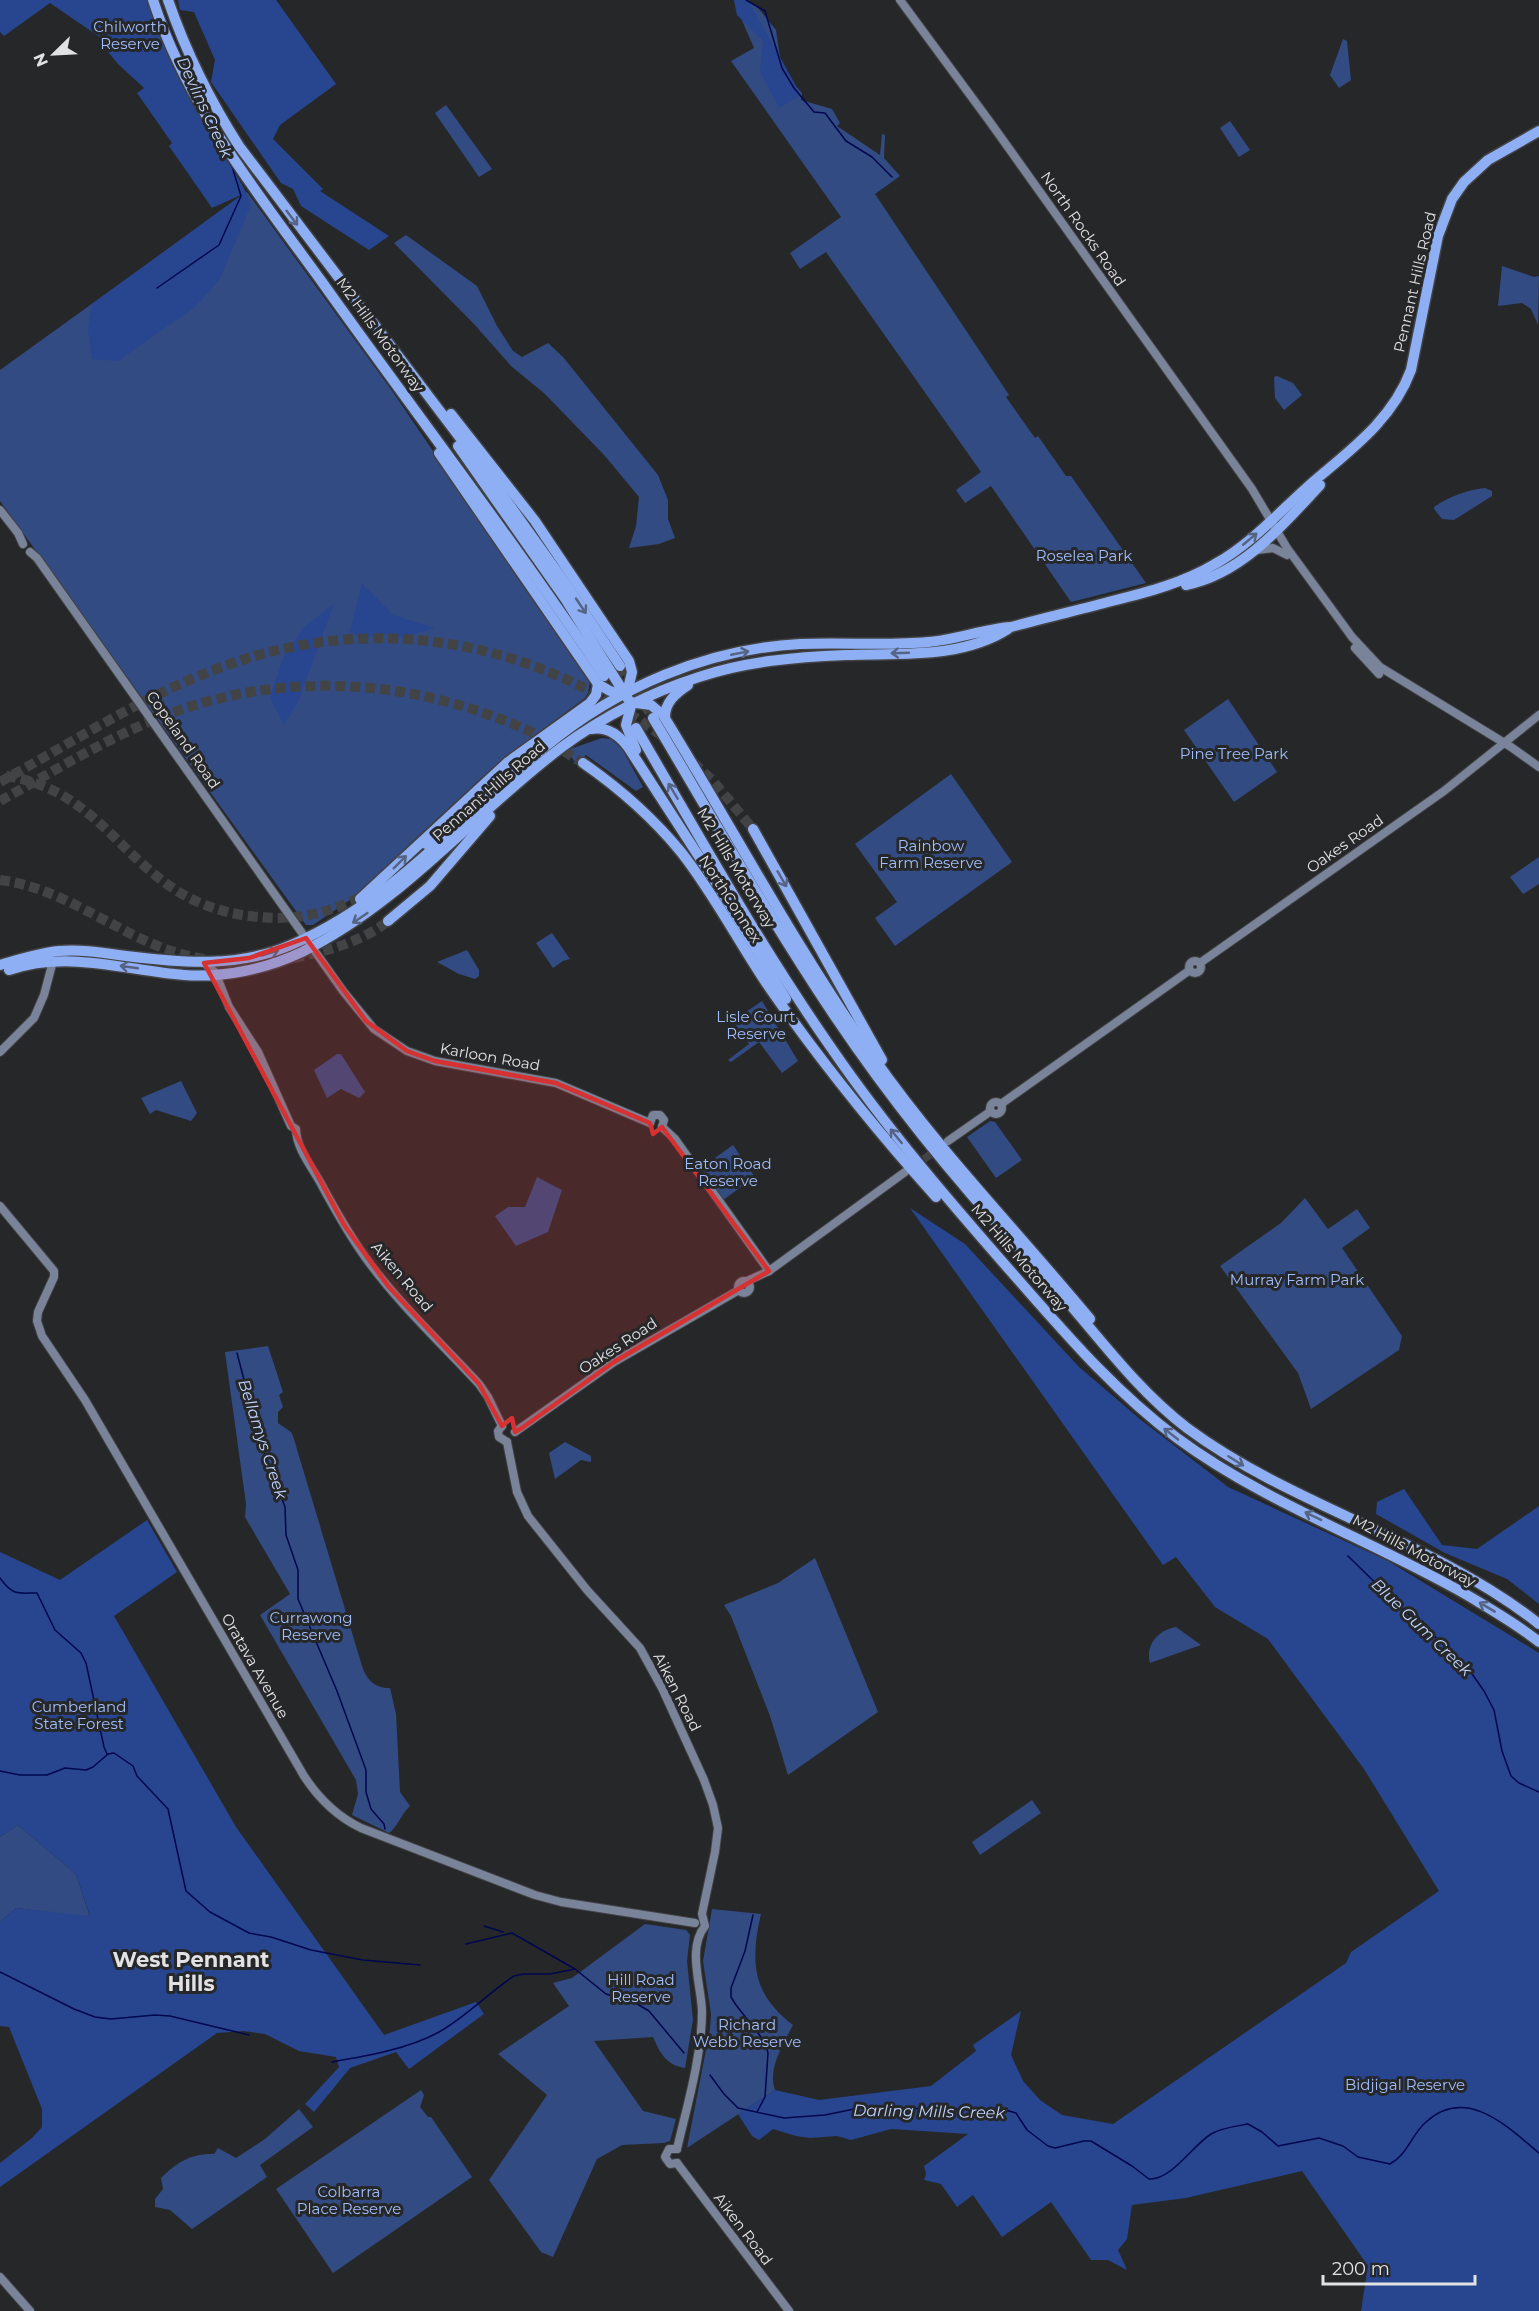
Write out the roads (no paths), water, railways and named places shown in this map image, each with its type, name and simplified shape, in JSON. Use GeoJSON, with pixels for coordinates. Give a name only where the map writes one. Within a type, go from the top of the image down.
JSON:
{"type":"FeatureCollection","features":[{"type":"Feature","properties":{"kind":"highway","name":"M2 Hills Motorway"},"geometry":{"type":"LineString","coordinates":[[153,0],[169,42],[195,98],[246,180],[511,539],[601,680]]}},
{"type":"Feature","properties":{"kind":"highway","name":"M2 Hills Motorway"},"geometry":{"type":"LineString","coordinates":[[168,0],[207,94],[256,171],[516,512],[620,666]]}},
{"type":"Feature","properties":{"kind":"highway","name":"Pennant Hills Road"},"geometry":{"type":"LineString","coordinates":[[0,973],[30,964],[52,961],[83,961],[174,974],[217,975],[269,965],[309,942],[345,928],[392,895],[555,753],[615,713],[627,697],[652,680],[722,656],[769,647],[807,644],[922,643],[948,640],[996,628],[1011,627],[1162,588],[1189,585],[1214,575],[1254,550],[1272,528],[1381,422],[1405,386],[1413,359],[1438,236],[1452,200],[1464,182],[1488,160],[1539,131]]}},
{"type":"Feature","properties":{"kind":"highway"},"geometry":{"type":"LineString","coordinates":[[346,316],[360,342],[601,680],[627,697],[651,705],[665,717],[830,992],[872,1056],[932,1135]]}},
{"type":"Feature","properties":{"kind":"highway"},"geometry":{"type":"LineString","coordinates":[[372,322],[408,378],[566,600],[627,697]]}},
{"type":"Feature","properties":{"kind":"highway"},"geometry":{"type":"LineString","coordinates":[[372,322],[470,437],[522,504],[625,654],[632,672],[627,697],[627,729],[646,775]]}},
{"type":"Feature","properties":{"kind":"highway"},"geometry":{"type":"LineString","coordinates":[[372,351],[402,381],[505,513]]}},
{"type":"Feature","properties":{"kind":"highway","name":"Pennant Hills Road"},"geometry":{"type":"LineString","coordinates":[[1162,588],[1217,564],[1272,528]]}},
{"type":"Feature","properties":{"kind":"highway","name":"Pennant Hills Road"},"geometry":{"type":"LineString","coordinates":[[0,965],[32,955],[65,951],[204,963],[225,962],[260,956],[309,942],[325,928],[409,870],[586,711],[627,697],[652,694],[703,675],[772,661],[932,652],[968,645],[998,635],[1011,627]]}},
{"type":"Feature","properties":{"kind":"highway"},"geometry":{"type":"LineString","coordinates":[[948,640],[964,641],[968,645]]}},
{"type":"Feature","properties":{"kind":"highway"},"geometry":{"type":"LineString","coordinates":[[625,654],[644,675],[652,680]]}},
{"type":"Feature","properties":{"kind":"highway"},"geometry":{"type":"LineString","coordinates":[[665,717],[666,709],[676,693],[703,675]]}},
{"type":"Feature","properties":{"kind":"highway"},"geometry":{"type":"LineString","coordinates":[[426,844],[529,753],[586,711],[594,699],[601,680]]}},
{"type":"Feature","properties":{"kind":"highway"},"geometry":{"type":"LineString","coordinates":[[325,928],[369,892],[434,828],[508,762],[548,733],[586,711]]}},
{"type":"Feature","properties":{"kind":"highway","name":"M2 Hills Motorway"},"geometry":{"type":"LineString","coordinates":[[652,718],[791,948],[836,1018],[889,1092],[1020,1252],[1045,1277],[1140,1386],[1162,1407],[1202,1438],[1255,1472],[1480,1583],[1539,1624]]}},
{"type":"Feature","properties":{"kind":"highway"},"geometry":{"type":"LineString","coordinates":[[585,731],[602,728],[620,737],[720,889],[829,1070],[900,1156],[1053,1327],[1072,1341]]}},
{"type":"Feature","properties":{"kind":"highway","name":"M2 Hills Motorway"},"geometry":{"type":"LineString","coordinates":[[636,728],[767,950],[832,1050],[929,1177],[1072,1341],[1112,1383],[1175,1437],[1219,1467],[1446,1583],[1493,1610],[1537,1641]]}},
{"type":"Feature","properties":{"kind":"highway"},"geometry":{"type":"LineString","coordinates":[[529,753],[548,733]]}},
{"type":"Feature","properties":{"kind":"highway","name":"NorthConnex"},"geometry":{"type":"LineString","coordinates":[[583,763],[643,811],[681,853],[770,988],[829,1070]]}},
{"type":"Feature","properties":{"kind":"highway"},"geometry":{"type":"LineString","coordinates":[[388,921],[430,886],[513,788]]}},
{"type":"Feature","properties":{"kind":"highway"},"geometry":{"type":"LineString","coordinates":[[753,829],[892,1076],[932,1135]]}},
{"type":"Feature","properties":{"kind":"highway","name":"M2 Hills Motorway"},"geometry":{"type":"LineString","coordinates":[[932,1135],[1061,1284],[1099,1330],[1140,1386]]}},
{"type":"Feature","properties":{"kind":"street","name":"North Rocks Road"},"geometry":{"type":"LineString","coordinates":[[900,0],[990,122],[1241,476],[1287,555],[1369,665],[1392,682],[1454,714]]}},
{"type":"Feature","properties":{"kind":"street","name":"Copeland Road"},"geometry":{"type":"LineString","coordinates":[[0,510],[18,533],[23,544],[22,552],[26,554],[30,552],[37,558],[343,991]]}},
{"type":"Feature","properties":{"kind":"street","name":"North Rocks Road"},"geometry":{"type":"LineString","coordinates":[[1272,528],[1352,637],[1372,659],[1390,675],[1503,742],[1539,768]]}},
{"type":"Feature","properties":{"kind":"street"},"geometry":{"type":"LineString","coordinates":[[1254,550],[1273,548],[1287,555]]}},
{"type":"Feature","properties":{"kind":"street","name":"Oakes Road"},"geometry":{"type":"LineString","coordinates":[[948,1141],[991,1111],[990,1106],[993,1102],[1001,1104],[1190,970],[1195,973],[1199,972],[1200,963],[1444,791],[1477,766],[1503,742],[1539,716]]}},
{"type":"Feature","properties":{"kind":"street"},"geometry":{"type":"LineString","coordinates":[[0,1052],[34,1018],[44,995],[52,961]]}},
{"type":"Feature","properties":{"kind":"street"},"geometry":{"type":"LineString","coordinates":[[204,963],[217,975]]}},
{"type":"Feature","properties":{"kind":"street","name":"Aiken Road"},"geometry":{"type":"LineString","coordinates":[[217,975],[229,1007],[258,1052],[291,1126],[287,1129],[287,1133],[290,1136],[295,1135],[344,1225],[388,1286],[479,1384],[488,1396],[502,1426]]}},
{"type":"Feature","properties":{"kind":"street","name":"Karloon Road"},"geometry":{"type":"LineString","coordinates":[[343,991],[374,1029],[407,1051],[435,1061],[556,1083],[650,1123],[654,1129],[662,1127],[675,1139],[766,1272]]}},
{"type":"Feature","properties":{"kind":"street"},"geometry":{"type":"LineString","coordinates":[[766,1272],[905,1172]]}},
{"type":"Feature","properties":{"kind":"street","name":"Oratava Avenue"},"geometry":{"type":"LineString","coordinates":[[0,1206],[54,1271],[54,1277],[38,1312],[37,1321],[44,1340],[85,1400],[304,1776],[325,1803],[346,1820],[361,1828],[535,1895],[561,1902],[699,1924]]}},
{"type":"Feature","properties":{"kind":"street","name":"Oakes Road"},"geometry":{"type":"LineString","coordinates":[[515,1432],[614,1362],[739,1290],[739,1284],[748,1285],[766,1272]]}},
{"type":"Feature","properties":{"kind":"street"},"geometry":{"type":"LineString","coordinates":[[510,1425],[515,1432],[514,1437],[507,1442],[499,1437],[498,1431],[502,1426],[510,1425]]}},
{"type":"Feature","properties":{"kind":"street","name":"Aiken Road"},"geometry":{"type":"LineString","coordinates":[[507,1442],[517,1492],[528,1516],[587,1590],[640,1648],[662,1688],[713,1805],[718,1828],[699,1924],[696,1955],[701,2001],[701,2027],[677,2149]]}},
{"type":"Feature","properties":{"kind":"street"},"geometry":{"type":"LineString","coordinates":[[669,2149],[677,2149],[681,2156],[677,2163],[670,2164],[665,2157],[669,2149]]}},
{"type":"Feature","properties":{"kind":"street","name":"Aiken Road"},"geometry":{"type":"LineString","coordinates":[[677,2163],[789,2311]]}},
{"type":"Feature","properties":{"kind":"street"},"geometry":{"type":"LineString","coordinates":[[0,2277],[30,2311]]}},
{"type":"Feature","properties":{"kind":"waterway"},"geometry":{"type":"LineString","coordinates":[[746,0],[765,11],[782,68],[794,88],[814,112],[825,113],[846,141],[872,157],[892,177]]}},
{"type":"Feature","properties":{"kind":"waterway","name":"Devlins Creek"},"geometry":{"type":"LineString","coordinates":[[161,7],[185,64]]}},
{"type":"Feature","properties":{"kind":"waterway","name":"Devlins Creek"},"geometry":{"type":"LineString","coordinates":[[157,288],[219,245],[241,196],[231,163]]}},
{"type":"Feature","properties":{"kind":"waterway","name":"Bellamys Creek"},"geometry":{"type":"LineString","coordinates":[[237,1353],[260,1441],[285,1507],[286,1535],[298,1570],[298,1599],[337,1691],[366,1770],[366,1792],[371,1809],[384,1824],[385,1829]]}},
{"type":"Feature","properties":{"kind":"waterway","name":"Blue Gum Creek"},"geometry":{"type":"LineString","coordinates":[[1348,1556],[1400,1607],[1453,1652],[1470,1671],[1494,1710],[1502,1751],[1511,1776],[1519,1783],[1539,1792]]}},
{"type":"Feature","properties":{"kind":"waterway"},"geometry":{"type":"LineString","coordinates":[[0,1578],[12,1591],[37,1593],[55,1630],[81,1653],[86,1663],[107,1754]]}},
{"type":"Feature","properties":{"kind":"waterway","name":"Darling Mills Creek"},"geometry":{"type":"LineString","coordinates":[[108,1754],[114,1753],[133,1766],[137,1776],[168,1809],[186,1891],[210,1912],[249,1933],[271,1937],[311,1950],[363,1960],[420,1965]]}},
{"type":"Feature","properties":{"kind":"waterway"},"geometry":{"type":"LineString","coordinates":[[0,1771],[20,1775],[47,1775],[65,1768],[86,1770],[108,1754]]}},
{"type":"Feature","properties":{"kind":"waterway"},"geometry":{"type":"LineString","coordinates":[[753,1915],[745,1951],[731,1988],[731,1997],[765,2042],[768,2053],[765,2097],[757,2112]]}},
{"type":"Feature","properties":{"kind":"waterway","name":"Bellamys Creek"},"geometry":{"type":"LineString","coordinates":[[484,1926],[503,1932]]}},
{"type":"Feature","properties":{"kind":"waterway","name":"Darling Mills Creek"},"geometry":{"type":"LineString","coordinates":[[466,1944],[512,1933],[575,1969],[606,1994],[634,2002],[649,2011],[684,2053]]}},
{"type":"Feature","properties":{"kind":"waterway"},"geometry":{"type":"LineString","coordinates":[[332,2062],[387,2051],[427,2038],[458,2019],[514,1976],[550,1974],[575,1969]]}},
{"type":"Feature","properties":{"kind":"waterway"},"geometry":{"type":"LineString","coordinates":[[0,1972],[95,2017],[111,2019],[170,2016],[249,2035]]}},
{"type":"Feature","properties":{"kind":"waterway","name":"Darling Mills Creek"},"geometry":{"type":"LineString","coordinates":[[710,2075],[738,2108],[784,2118],[825,2115],[859,2108],[961,2109],[989,2113],[1002,2109],[1016,2113],[1027,2130],[1048,2146],[1055,2148],[1091,2141],[1149,2179],[1166,2174],[1211,2134],[1248,2124],[1262,2132],[1278,2146],[1319,2138],[1343,2146],[1358,2157],[1390,2164],[1401,2155],[1426,2122],[1441,2112],[1456,2108],[1471,2109],[1486,2114],[1514,2132],[1539,2153]]}},
{"type":"Feature","properties":{"kind":"tunnel"},"geometry":{"type":"LineString","coordinates":[[0,782],[141,703],[200,675],[287,648],[343,640],[400,639],[456,645],[510,658],[563,678],[614,704],[663,737]]}},
{"type":"Feature","properties":{"kind":"tunnel"},"geometry":{"type":"LineString","coordinates":[[620,666],[653,718]]}},
{"type":"Feature","properties":{"kind":"tunnel"},"geometry":{"type":"LineString","coordinates":[[0,801],[92,750],[149,722],[195,705],[243,693],[291,687],[339,686],[388,690],[436,699],[483,713],[529,731],[583,763]]}},
{"type":"Feature","properties":{"kind":"tunnel"},"geometry":{"type":"LineString","coordinates":[[693,762],[713,781],[753,829]]}},
{"type":"Feature","properties":{"kind":"tunnel"},"geometry":{"type":"LineString","coordinates":[[6,776],[35,783],[59,793],[98,822],[153,873],[174,889],[216,909],[249,916],[288,918],[315,914],[341,906],[366,894]]}},
{"type":"Feature","properties":{"kind":"tunnel"},"geometry":{"type":"LineString","coordinates":[[0,880],[53,895],[151,943],[177,953],[204,959]]}},
{"type":"Feature","properties":{"kind":"tunnel"},"geometry":{"type":"LineString","coordinates":[[294,958],[331,949],[355,940],[388,921]]}},
{"type":"Feature","properties":{"kind":"tunnel"},"geometry":{"type":"LineString","coordinates":[[914,1166],[938,1149]]}},
{"type":"Feature","properties":{"kind":"district","name":"West Pennant Hills"},"geometry":{"type":"Point","coordinates":[191,1972]}},
{"type":"Feature","properties":{"kind":"park label","name":"Chilworth Reserve"},"geometry":{"type":"Point","coordinates":[130,36]}},
{"type":"Feature","properties":{"kind":"park label","name":"Roselea Park"},"geometry":{"type":"Point","coordinates":[1084,556]}},
{"type":"Feature","properties":{"kind":"park label","name":"Pine Tree Park"},"geometry":{"type":"Point","coordinates":[1234,754]}},
{"type":"Feature","properties":{"kind":"park label","name":"Rainbow Farm Reserve"},"geometry":{"type":"Point","coordinates":[931,854]}},
{"type":"Feature","properties":{"kind":"park label","name":"Lisle Court Reserve"},"geometry":{"type":"Point","coordinates":[756,1026]}},
{"type":"Feature","properties":{"kind":"park label","name":"Eaton Road Reserve"},"geometry":{"type":"Point","coordinates":[728,1172]}},
{"type":"Feature","properties":{"kind":"park label","name":"Murray Farm Park"},"geometry":{"type":"Point","coordinates":[1297,1280]}},
{"type":"Feature","properties":{"kind":"park label","name":"Currawong Reserve"},"geometry":{"type":"Point","coordinates":[311,1626]}},
{"type":"Feature","properties":{"kind":"park label","name":"Cumberland State Forest"},"geometry":{"type":"Point","coordinates":[79,1716]}},
{"type":"Feature","properties":{"kind":"park label","name":"Hill Road Reserve"},"geometry":{"type":"Point","coordinates":[641,1988]}},
{"type":"Feature","properties":{"kind":"park label","name":"Richard Webb Reserve"},"geometry":{"type":"Point","coordinates":[747,2034]}},
{"type":"Feature","properties":{"kind":"park label","name":"Bidjigal Reserve"},"geometry":{"type":"Point","coordinates":[1405,2085]}},
{"type":"Feature","properties":{"kind":"park label","name":"Colbarra Place Reserve"},"geometry":{"type":"Point","coordinates":[349,2200]}}]}
